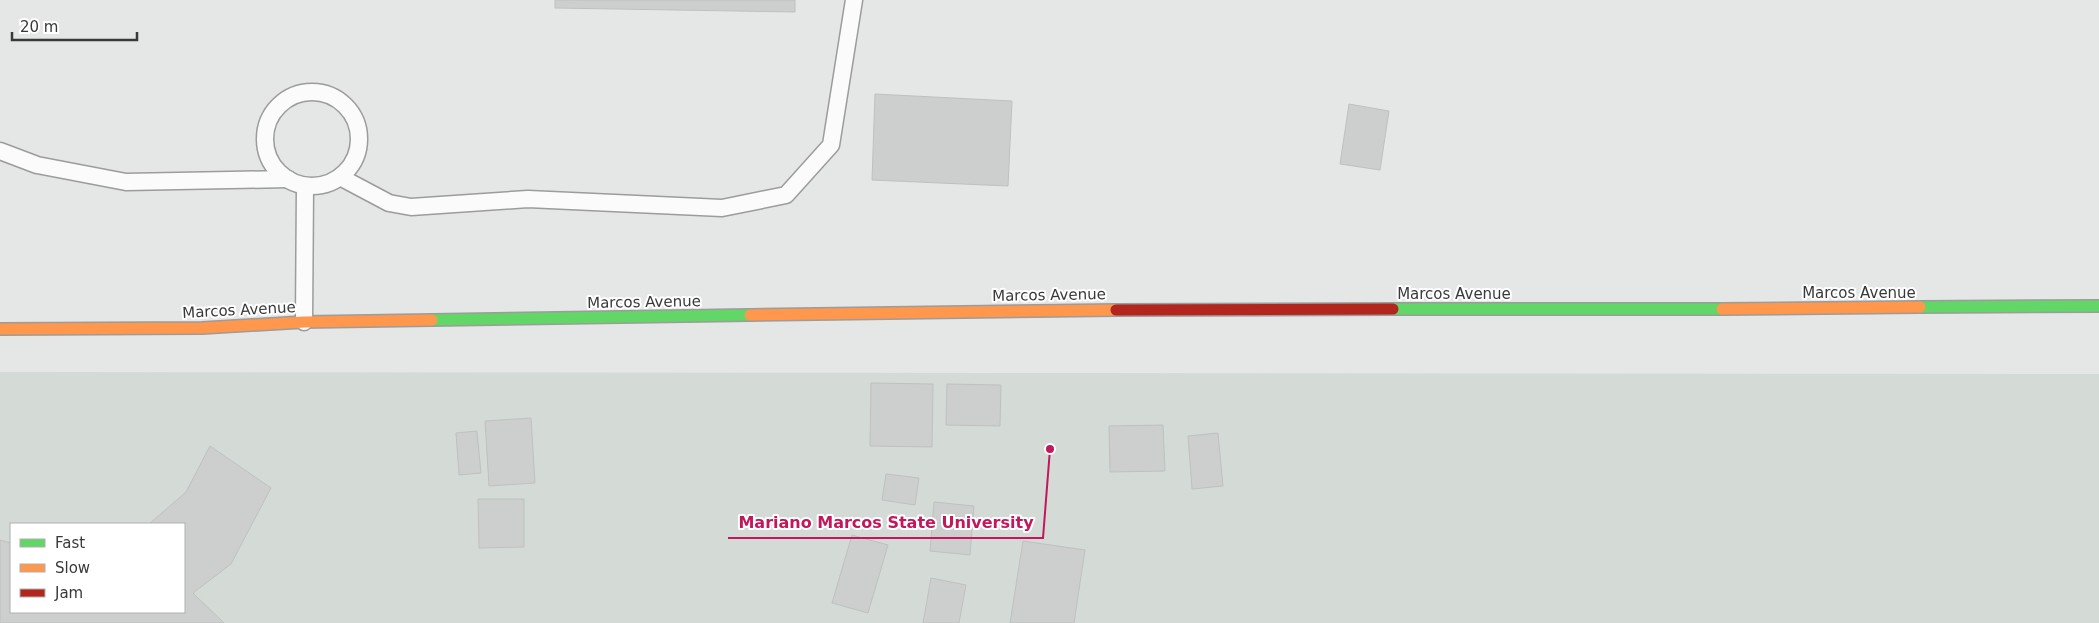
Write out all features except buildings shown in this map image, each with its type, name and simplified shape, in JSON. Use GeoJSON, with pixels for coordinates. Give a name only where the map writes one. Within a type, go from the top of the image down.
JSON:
{"type":"FeatureCollection","features":[{"type":"Feature","properties":{"kind":"main road","name":"Marcos Avenue"},"geometry":{"type":"LineString","coordinates":[[0,330],[202,328],[304,322],[1062,310],[1741,309],[2099,306]]}},
{"type":"Feature","properties":{"kind":"lane"},"geometry":{"type":"LineString","coordinates":[[340,177],[389,203],[411,206],[528,198],[722,208],[786,195],[831,145],[854,0]]}},
{"type":"Feature","properties":{"kind":"lane"},"geometry":{"type":"LineString","coordinates":[[318,92],[336,98],[350,110],[358,127],[359,146],[353,163],[340,177],[324,185],[305,186],[288,179],[274,167],[266,151],[264,132],[271,115],[283,101],[300,93],[318,92]]}},
{"type":"Feature","properties":{"kind":"lane"},"geometry":{"type":"LineString","coordinates":[[0,150],[36,165],[126,182],[288,179]]}},
{"type":"Feature","properties":{"kind":"lane"},"geometry":{"type":"LineString","coordinates":[[304,322],[305,186]]}},
{"type":"Feature","properties":{"kind":"shaded area"},"geometry":{"type":"Polygon","coordinates":[[[0,372],[2099,374],[2099,623],[0,623],[0,372]]]}},
{"type":"Feature","properties":{"kind":"traffic: fast"},"geometry":{"type":"LineString","coordinates":[[1920,307],[2099,306]]}},
{"type":"Feature","properties":{"kind":"traffic: fast"},"geometry":{"type":"LineString","coordinates":[[1393,309],[1722,309]]}},
{"type":"Feature","properties":{"kind":"traffic: fast"},"geometry":{"type":"LineString","coordinates":[[432,320],[750,315]]}},
{"type":"Feature","properties":{"kind":"traffic: slow"},"geometry":{"type":"LineString","coordinates":[[1722,309],[1920,307]]}},
{"type":"Feature","properties":{"kind":"traffic: slow"},"geometry":{"type":"LineString","coordinates":[[750,315],[1116,310]]}},
{"type":"Feature","properties":{"kind":"traffic: slow"},"geometry":{"type":"LineString","coordinates":[[0,329],[202,328],[304,322],[432,320]]}},
{"type":"Feature","properties":{"kind":"traffic: jam"},"geometry":{"type":"LineString","coordinates":[[1116,310],[1393,309]]}},
{"type":"Feature","properties":{"kind":"place","name":"Mariano Marcos State University"},"geometry":{"type":"Point","coordinates":[1050,449]}}]}
